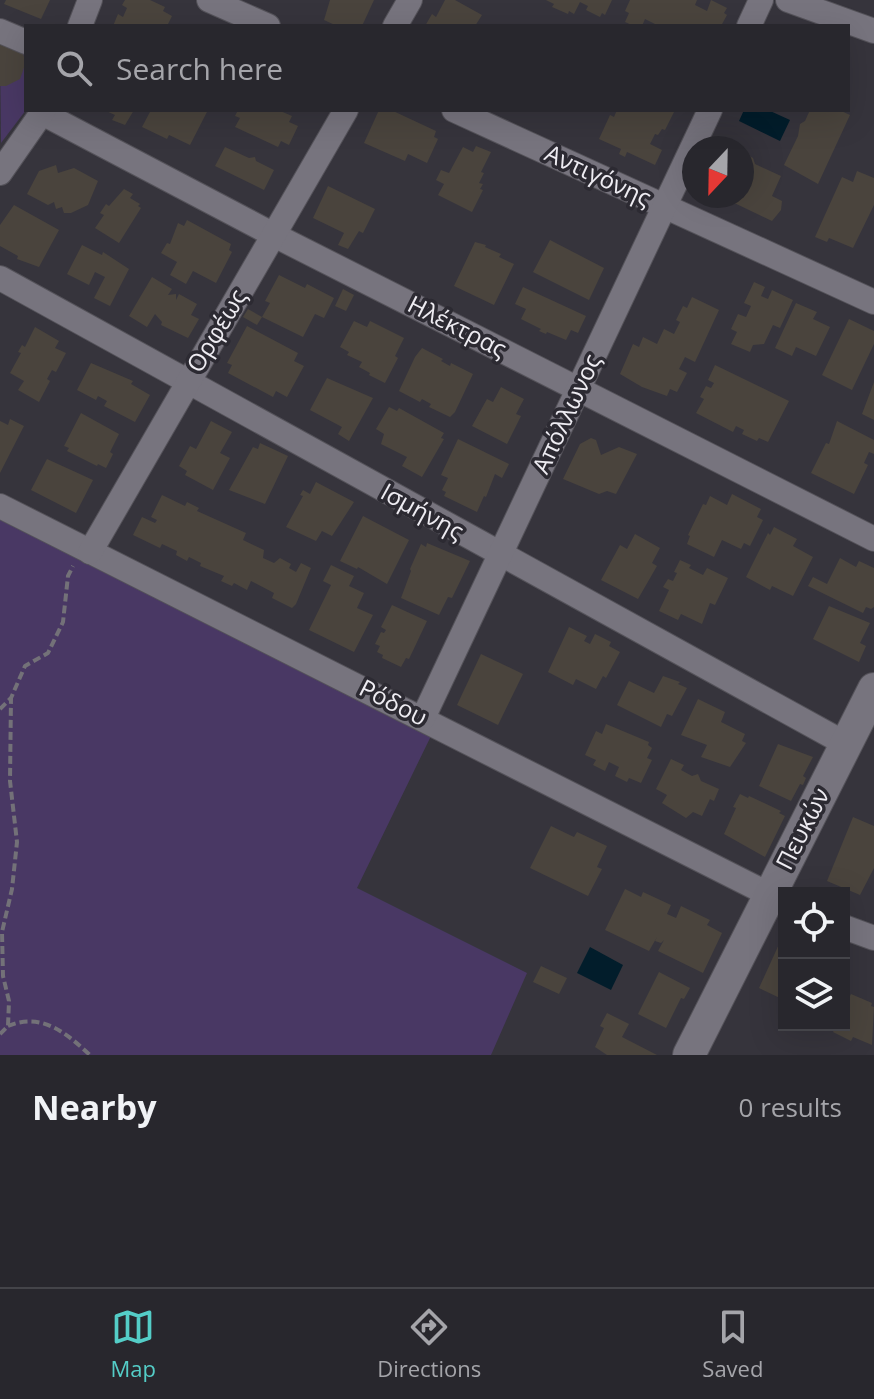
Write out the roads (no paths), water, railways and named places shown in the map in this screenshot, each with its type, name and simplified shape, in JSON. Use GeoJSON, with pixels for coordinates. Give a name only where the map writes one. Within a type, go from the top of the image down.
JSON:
{"type":"FeatureCollection","features":[{"type":"Feature","properties":{"kind":"street"},"geometry":{"type":"LineString","coordinates":[[81,24],[90,0]]}},
{"type":"Feature","properties":{"kind":"street"},"geometry":{"type":"LineString","coordinates":[[209,0],[263,24]]}},
{"type":"Feature","properties":{"kind":"street"},"geometry":{"type":"LineString","coordinates":[[396,24],[410,0]]}},
{"type":"Feature","properties":{"kind":"street"},"geometry":{"type":"LineString","coordinates":[[750,24],[761,0]]}},
{"type":"Feature","properties":{"kind":"street"},"geometry":{"type":"LineString","coordinates":[[788,0],[874,31]]}},
{"type":"Feature","properties":{"kind":"street"},"geometry":{"type":"LineString","coordinates":[[0,31],[24,41]]}},
{"type":"Feature","properties":{"kind":"street"},"geometry":{"type":"LineString","coordinates":[[3,162],[43,112]]}},
{"type":"Feature","properties":{"kind":"street","name":"Ηλέκτρας"},"geometry":{"type":"LineString","coordinates":[[43,112],[274,235],[874,539]]}},
{"type":"Feature","properties":{"kind":"street","name":"Ορφέως"},"geometry":{"type":"LineString","coordinates":[[90,552],[345,112]]}},
{"type":"Feature","properties":{"kind":"street","name":"Αντιγόνης"},"geometry":{"type":"LineString","coordinates":[[458,112],[874,302]]}},
{"type":"Feature","properties":{"kind":"street","name":"Απόλλωνος"},"geometry":{"type":"LineString","coordinates":[[423,718],[709,112]]}},
{"type":"Feature","properties":{"kind":"street","name":"Ισμήνης"},"geometry":{"type":"LineString","coordinates":[[0,278],[846,744]]}},
{"type":"Feature","properties":{"kind":"street","name":"Ρόδου"},"geometry":{"type":"LineString","coordinates":[[0,506],[777,899]]}},
{"type":"Feature","properties":{"kind":"street","name":"Πευκών"},"geometry":{"type":"LineString","coordinates":[[689,1055],[777,899],[874,689]]}},
{"type":"Feature","properties":{"kind":"street"},"geometry":{"type":"LineString","coordinates":[[850,929],[874,938]]}},
{"type":"Feature","properties":{"kind":"water"},"geometry":{"type":"Polygon","coordinates":[[[743,112],[772,112],[790,120],[780,141],[739,121],[743,112]]]}},
{"type":"Feature","properties":{"kind":"water"},"geometry":{"type":"Polygon","coordinates":[[[590,947],[623,965],[611,990],[577,973],[590,947]]]}}]}
